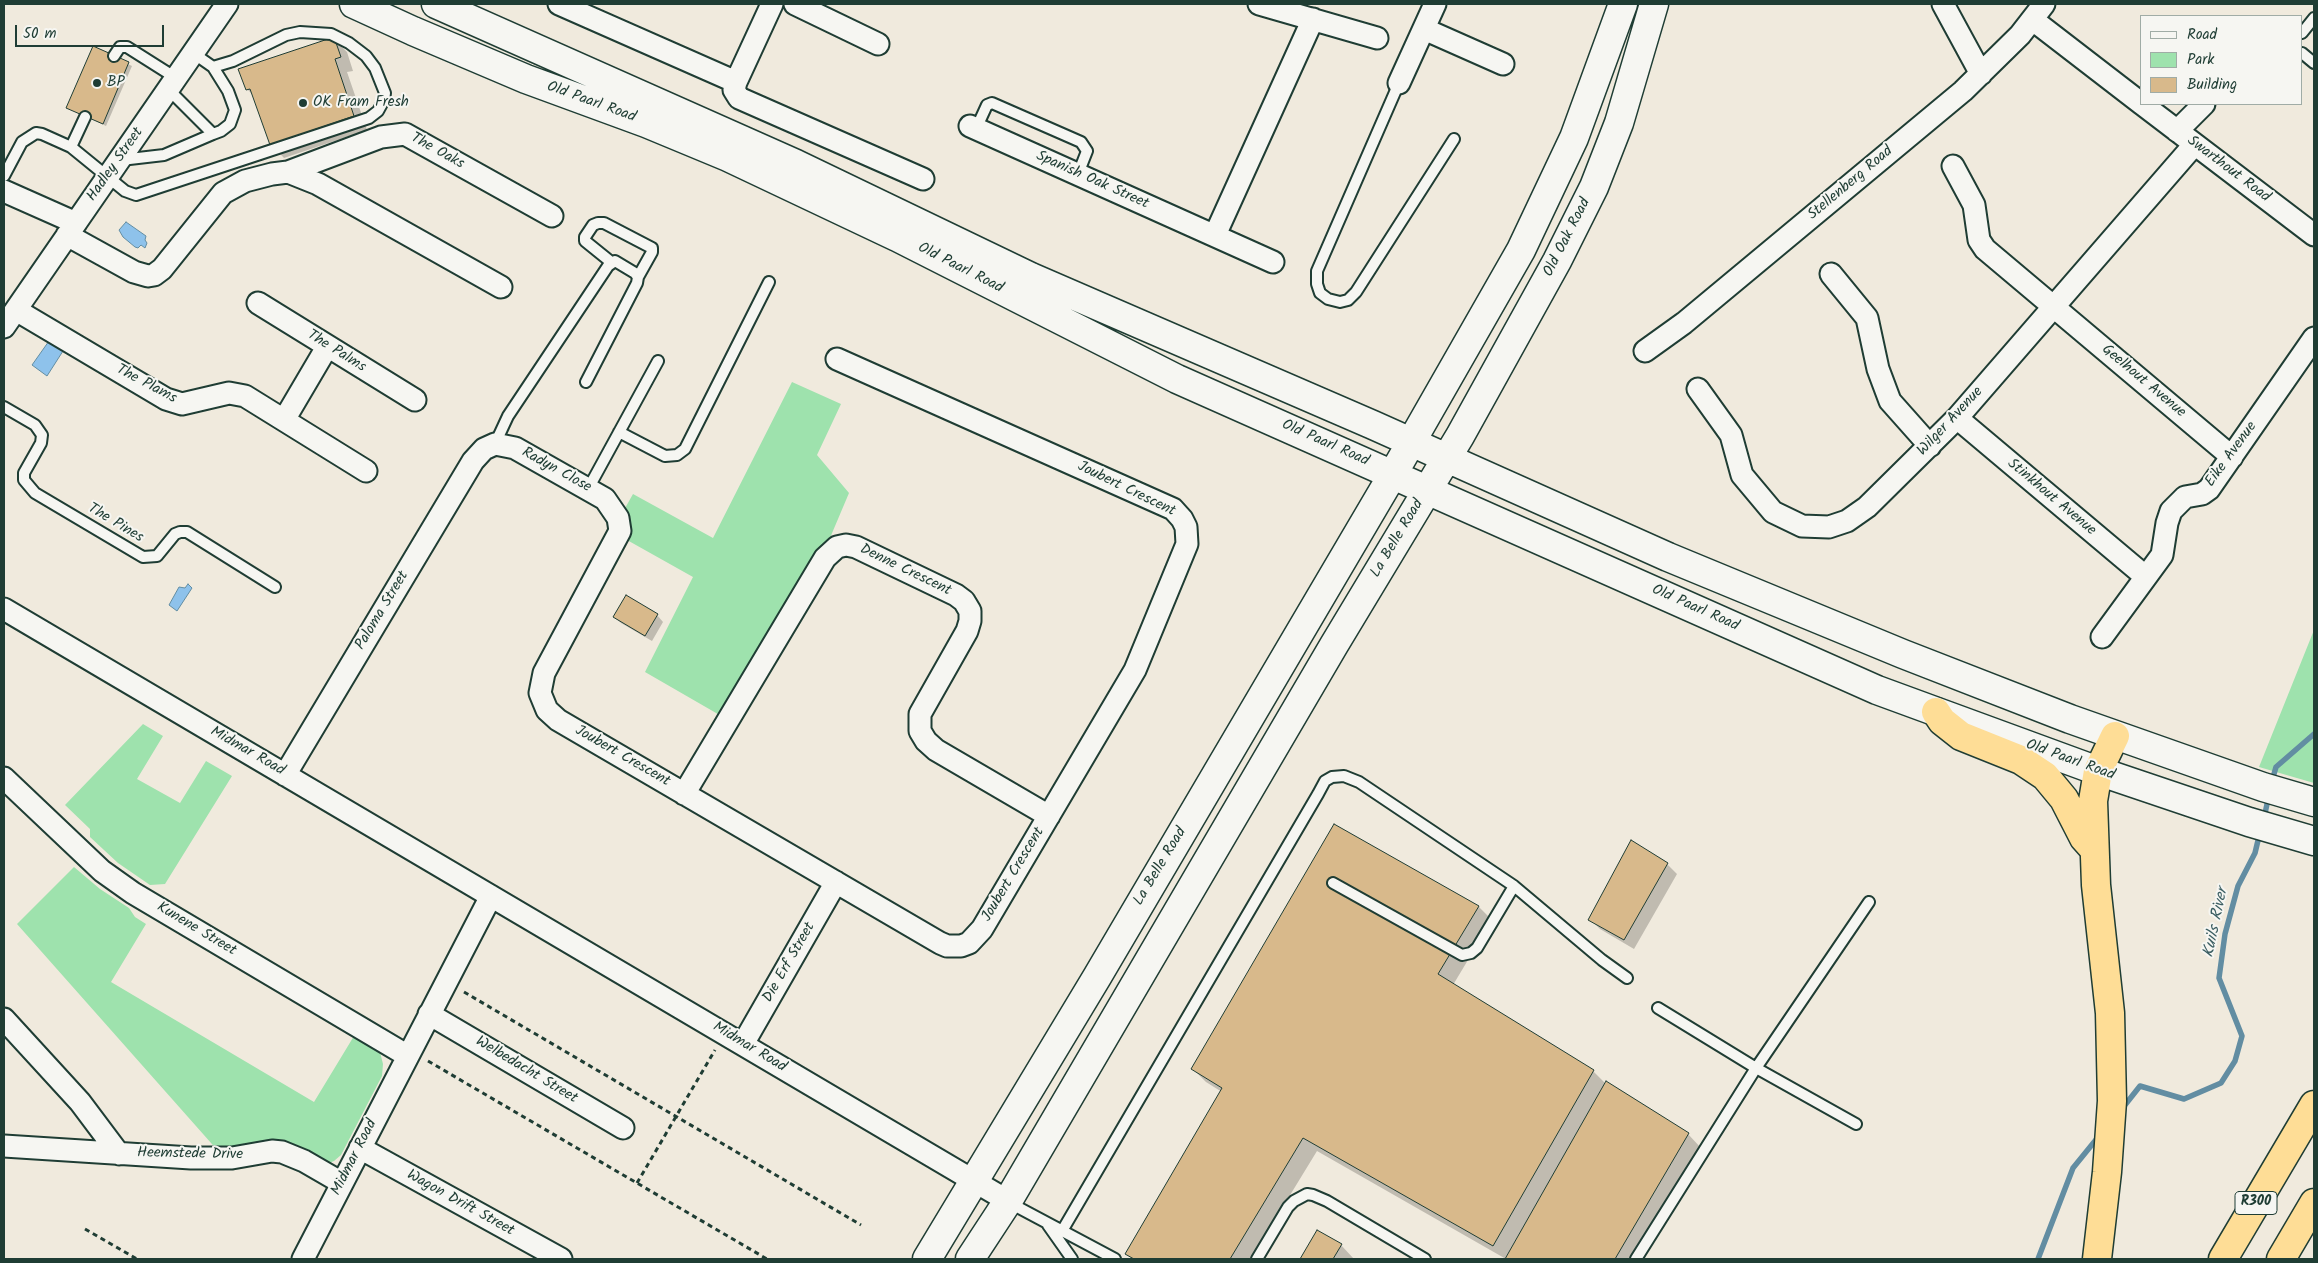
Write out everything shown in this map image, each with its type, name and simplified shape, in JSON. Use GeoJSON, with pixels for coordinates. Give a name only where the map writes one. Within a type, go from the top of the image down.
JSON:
{"type":"FeatureCollection","features":[{"type":"Feature","properties":{"kind":"highway"},"geometry":{"type":"LineString","coordinates":[[1936,712],[1942,721],[1961,736],[2021,760],[2045,776],[2064,799],[2084,838],[2094,848]]}},
{"type":"Feature","properties":{"kind":"highway"},"geometry":{"type":"LineString","coordinates":[[2096,1259],[2107,1172],[2112,1101],[2110,1013],[2094,848],[2093,801],[2098,771],[2115,736]]}},
{"type":"Feature","properties":{"kind":"highway","name":"R300"},"geometry":{"type":"LineString","coordinates":[[2223,1259],[2314,1105]]}},
{"type":"Feature","properties":{"kind":"highway"},"geometry":{"type":"LineString","coordinates":[[2281,1259],[2314,1203]]}},
{"type":"Feature","properties":{"kind":"main road","name":"Old Paarl Road"},"geometry":{"type":"LineString","coordinates":[[354,4],[413,32],[526,79],[646,123],[728,157],[889,233],[1177,379],[1877,690],[2098,771],[2188,802],[2314,841]]}},
{"type":"Feature","properties":{"kind":"main road","name":"Old Paarl Road"},"geometry":{"type":"LineString","coordinates":[[436,4],[796,164],[1031,277],[1447,457],[1677,561],[1903,654],[2115,736],[2314,802]]}},
{"type":"Feature","properties":{"kind":"main road"},"geometry":{"type":"LineString","coordinates":[[1411,442],[1521,250],[1549,194],[1587,106],[1623,4]]}},
{"type":"Feature","properties":{"kind":"main road","name":"Old Oak Road"},"geometry":{"type":"LineString","coordinates":[[1428,490],[1535,303],[1594,187],[1619,123],[1654,4]]}},
{"type":"Feature","properties":{"kind":"main road","name":"La Belle Road"},"geometry":{"type":"LineString","coordinates":[[928,1259],[976,1181],[1411,442]]}},
{"type":"Feature","properties":{"kind":"main road","name":"La Belle Road"},"geometry":{"type":"LineString","coordinates":[[970,1259],[1008,1201],[1334,644],[1428,490]]}},
{"type":"Feature","properties":{"kind":"main road"},"geometry":{"type":"LineString","coordinates":[[976,1181],[995,1177],[1006,1169],[1041,1111],[1074,1074],[1090,1060]]}},
{"type":"Feature","properties":{"kind":"main road"},"geometry":{"type":"LineString","coordinates":[[946,1259],[976,1218],[1008,1201]]}},
{"type":"Feature","properties":{"kind":"street","name":"Hadley Street"},"geometry":{"type":"LineString","coordinates":[[10,318],[227,4]]}},
{"type":"Feature","properties":{"kind":"street"},"geometry":{"type":"LineString","coordinates":[[559,4],[736,82]]}},
{"type":"Feature","properties":{"kind":"street"},"geometry":{"type":"LineString","coordinates":[[772,4],[736,82],[734,90],[739,98],[922,179]]}},
{"type":"Feature","properties":{"kind":"street"},"geometry":{"type":"LineString","coordinates":[[795,4],[878,44]]}},
{"type":"Feature","properties":{"kind":"street"},"geometry":{"type":"LineString","coordinates":[[1259,4],[1377,38]]}},
{"type":"Feature","properties":{"kind":"street"},"geometry":{"type":"LineString","coordinates":[[1398,83],[1435,4]]}},
{"type":"Feature","properties":{"kind":"street"},"geometry":{"type":"LineString","coordinates":[[1943,4],[1981,74]]}},
{"type":"Feature","properties":{"kind":"street","name":"Stellenberg Road"},"geometry":{"type":"LineString","coordinates":[[1645,351],[1684,323],[1981,74],[2039,12]]}},
{"type":"Feature","properties":{"kind":"street","name":"Swarthout Road"},"geometry":{"type":"LineString","coordinates":[[2039,12],[2140,102]]}},
{"type":"Feature","properties":{"kind":"street"},"geometry":{"type":"LineString","coordinates":[[1215,236],[1313,19]]}},
{"type":"Feature","properties":{"kind":"street"},"geometry":{"type":"LineString","coordinates":[[1424,30],[1503,64]]}},
{"type":"Feature","properties":{"kind":"street","name":"Swarthout Road"},"geometry":{"type":"LineString","coordinates":[[2143,105],[2314,235]]}},
{"type":"Feature","properties":{"kind":"street"},"geometry":{"type":"LineString","coordinates":[[2177,131],[2203,105]]}},
{"type":"Feature","properties":{"kind":"street","name":"Spanish Oak Street"},"geometry":{"type":"LineString","coordinates":[[973,127],[1273,262]]}},
{"type":"Feature","properties":{"kind":"street","name":"The Oaks"},"geometry":{"type":"LineString","coordinates":[[72,229],[134,272],[148,276],[162,269],[223,193],[245,182],[272,174],[288,172],[381,138],[404,134],[552,216]]}},
{"type":"Feature","properties":{"kind":"street","name":"Wilger Avenue"},"geometry":{"type":"LineString","coordinates":[[1698,390],[1729,431],[1738,468],[1773,512],[1802,526],[1829,527],[1852,518],[1868,507],[1957,418],[2194,145]]}},
{"type":"Feature","properties":{"kind":"street","name":"Geelhout Avenue"},"geometry":{"type":"LineString","coordinates":[[1953,166],[1976,210],[1981,244],[2232,457]]}},
{"type":"Feature","properties":{"kind":"street"},"geometry":{"type":"LineString","coordinates":[[288,172],[318,184],[502,286]]}},
{"type":"Feature","properties":{"kind":"street"},"geometry":{"type":"LineString","coordinates":[[4,191],[72,229]]}},
{"type":"Feature","properties":{"kind":"street"},"geometry":{"type":"LineString","coordinates":[[1831,274],[1867,318],[1878,369],[1890,401],[1930,446]]}},
{"type":"Feature","properties":{"kind":"street","name":"The Palms"},"geometry":{"type":"LineString","coordinates":[[258,303],[415,400]]}},
{"type":"Feature","properties":{"kind":"street","name":"The Plams"},"geometry":{"type":"LineString","coordinates":[[10,318],[177,403],[189,403],[228,393],[245,396],[366,472]]}},
{"type":"Feature","properties":{"kind":"street","name":"Eike Avenue"},"geometry":{"type":"LineString","coordinates":[[2102,637],[2162,555],[2171,510],[2185,497],[2202,494],[2209,489],[2314,338]]}},
{"type":"Feature","properties":{"kind":"street"},"geometry":{"type":"LineString","coordinates":[[284,420],[327,347]]}},
{"type":"Feature","properties":{"kind":"street","name":"Joubert Crescent"},"geometry":{"type":"LineString","coordinates":[[618,518],[620,531],[616,543],[544,673],[540,693],[547,710],[558,720],[940,943],[947,946],[961,946],[974,939],[982,929],[1123,692],[1145,649],[1187,544],[1186,526],[1173,509],[838,359]]}},
{"type":"Feature","properties":{"kind":"street","name":"Stinkhout Avenue"},"geometry":{"type":"LineString","coordinates":[[1957,418],[2146,577]]}},
{"type":"Feature","properties":{"kind":"street","name":"Radyn Close"},"geometry":{"type":"LineString","coordinates":[[489,446],[524,452],[605,499],[618,518]]}},
{"type":"Feature","properties":{"kind":"street","name":"Paloma Street"},"geometry":{"type":"LineString","coordinates":[[285,775],[468,468],[489,446]]}},
{"type":"Feature","properties":{"kind":"street","name":"Denne Crescent"},"geometry":{"type":"LineString","coordinates":[[684,794],[825,558],[837,546],[846,545],[956,595],[964,601],[970,611],[967,631],[920,714],[920,731],[926,741],[936,750],[1049,816]]}},
{"type":"Feature","properties":{"kind":"street","name":"Midmar Road"},"geometry":{"type":"LineString","coordinates":[[4,609],[1008,1201]]}},
{"type":"Feature","properties":{"kind":"street","name":"Kunene Street"},"geometry":{"type":"LineString","coordinates":[[4,778],[102,871],[132,893],[409,1053]]}},
{"type":"Feature","properties":{"kind":"street","name":"Die Erf Street"},"geometry":{"type":"LineString","coordinates":[[734,1039],[836,882]]}},
{"type":"Feature","properties":{"kind":"street","name":"Midmar Road"},"geometry":{"type":"LineString","coordinates":[[303,1259],[490,896]]}},
{"type":"Feature","properties":{"kind":"street","name":"Welbedacht Street"},"geometry":{"type":"LineString","coordinates":[[430,1014],[623,1128]]}},
{"type":"Feature","properties":{"kind":"street","name":"Heemstede Drive"},"geometry":{"type":"LineString","coordinates":[[4,1019],[80,1102],[119,1154]]}},
{"type":"Feature","properties":{"kind":"street","name":"Heemstede Drive"},"geometry":{"type":"LineString","coordinates":[[4,1146],[119,1154],[232,1158],[265,1152],[282,1152],[304,1161],[342,1183]]}},
{"type":"Feature","properties":{"kind":"street","name":"Wagon Drift Street"},"geometry":{"type":"LineString","coordinates":[[360,1148],[561,1259]]}},
{"type":"Feature","properties":{"kind":"lane"},"geometry":{"type":"LineString","coordinates":[[2303,32],[2314,18]]}},
{"type":"Feature","properties":{"kind":"lane"},"geometry":{"type":"LineString","coordinates":[[4,176],[22,142],[30,136],[42,134],[114,168],[125,191],[136,195],[143,194],[369,118],[378,111],[384,100],[385,93],[375,68],[366,56],[349,43],[331,34],[300,32],[286,35],[233,61],[213,67]]}},
{"type":"Feature","properties":{"kind":"lane"},"geometry":{"type":"LineString","coordinates":[[114,56],[120,47],[129,47],[172,84],[213,134]]}},
{"type":"Feature","properties":{"kind":"lane"},"geometry":{"type":"LineString","coordinates":[[114,168],[164,155],[221,131],[230,124],[235,110],[228,91],[213,67],[193,53]]}},
{"type":"Feature","properties":{"kind":"lane"},"geometry":{"type":"LineString","coordinates":[[2303,54],[2314,63]]}},
{"type":"Feature","properties":{"kind":"lane"},"geometry":{"type":"LineString","coordinates":[[1398,83],[1317,271],[1317,284],[1320,293],[1328,299],[1340,302],[1348,300],[1356,292],[1454,139]]}},
{"type":"Feature","properties":{"kind":"lane"},"geometry":{"type":"LineString","coordinates":[[973,127],[987,105],[992,103],[1064,134],[1081,142],[1087,151],[1078,174]]}},
{"type":"Feature","properties":{"kind":"lane"},"geometry":{"type":"LineString","coordinates":[[71,147],[85,117]]}},
{"type":"Feature","properties":{"kind":"lane"},"geometry":{"type":"LineString","coordinates":[[586,382],[652,252],[652,248],[604,223],[593,225],[585,237],[585,241],[611,262],[615,261],[634,272],[638,277]]}},
{"type":"Feature","properties":{"kind":"lane"},"geometry":{"type":"LineString","coordinates":[[489,446],[611,262]]}},
{"type":"Feature","properties":{"kind":"lane"},"geometry":{"type":"LineString","coordinates":[[619,432],[665,456],[678,455],[685,449],[768,282]]}},
{"type":"Feature","properties":{"kind":"lane"},"geometry":{"type":"LineString","coordinates":[[588,489],[658,361]]}},
{"type":"Feature","properties":{"kind":"lane","name":"The Pines"},"geometry":{"type":"LineString","coordinates":[[4,407],[35,425],[42,435],[41,443],[24,472],[24,480],[35,493],[143,558],[157,556],[175,534],[187,532],[275,587]]}},
{"type":"Feature","properties":{"kind":"lane"},"geometry":{"type":"LineString","coordinates":[[1062,1231],[1325,781],[1344,776],[1359,782],[1514,886],[1602,960],[1627,978]]}},
{"type":"Feature","properties":{"kind":"lane"},"geometry":{"type":"LineString","coordinates":[[1333,883],[1462,956],[1471,953],[1477,948],[1514,886]]}},
{"type":"Feature","properties":{"kind":"lane"},"geometry":{"type":"LineString","coordinates":[[1636,1259],[1756,1068],[1868,902]]}},
{"type":"Feature","properties":{"kind":"lane"},"geometry":{"type":"LineString","coordinates":[[1658,1008],[1756,1068],[1856,1124]]}},
{"type":"Feature","properties":{"kind":"lane"},"geometry":{"type":"LineString","coordinates":[[1257,1259],[1288,1207],[1294,1201],[1307,1194],[1326,1201],[1425,1259]]}},
{"type":"Feature","properties":{"kind":"lane"},"geometry":{"type":"LineString","coordinates":[[1008,1201],[1115,1259]]}},
{"type":"Feature","properties":{"kind":"lane"},"geometry":{"type":"LineString","coordinates":[[1047,1223],[1072,1259]]}},
{"type":"Feature","properties":{"kind":"path"},"geometry":{"type":"LineString","coordinates":[[446,981],[860,1224]]}},
{"type":"Feature","properties":{"kind":"path"},"geometry":{"type":"LineString","coordinates":[[637,1183],[676,1116],[734,1039]]}},
{"type":"Feature","properties":{"kind":"path"},"geometry":{"type":"LineString","coordinates":[[409,1053],[767,1259]]}},
{"type":"Feature","properties":{"kind":"path"},"geometry":{"type":"LineString","coordinates":[[85,1229],[137,1259]]}},
{"type":"Feature","properties":{"kind":"green space"},"geometry":{"type":"Polygon","coordinates":[[[792,382],[841,404],[817,455],[849,493],[827,545],[723,717],[645,672],[693,577],[627,540],[624,510],[633,494],[713,538],[792,382]]]}},
{"type":"Feature","properties":{"kind":"green space"},"geometry":{"type":"Polygon","coordinates":[[[2314,630],[2314,783],[2259,767],[2314,630]]]}},
{"type":"Feature","properties":{"kind":"green space"},"geometry":{"type":"Polygon","coordinates":[[[143,724],[163,736],[137,779],[180,803],[206,761],[232,776],[165,884],[150,885],[118,863],[90,837],[90,829],[65,805],[143,724]]]}},
{"type":"Feature","properties":{"kind":"green space"},"geometry":{"type":"Polygon","coordinates":[[[74,867],[100,889],[129,908],[135,917],[146,924],[111,982],[314,1102],[354,1036],[380,1052],[383,1064],[382,1076],[341,1155],[329,1163],[276,1143],[252,1143],[219,1152],[17,924],[74,867]]]}},
{"type":"Feature","properties":{"kind":"water"},"geometry":{"type":"Polygon","coordinates":[[[126,222],[146,236],[145,240],[147,243],[145,248],[141,245],[138,248],[135,247],[123,237],[119,230],[126,222]]]}},
{"type":"Feature","properties":{"kind":"water"},"geometry":{"type":"Polygon","coordinates":[[[49,341],[63,351],[47,376],[32,365],[49,341]]]}},
{"type":"Feature","properties":{"kind":"water"},"geometry":{"type":"Polygon","coordinates":[[[188,584],[192,588],[177,611],[169,605],[179,587],[185,588],[188,584]]]}},
{"type":"Feature","properties":{"kind":"building","name":"OK Fram Fresh"},"geometry":{"type":"Polygon","coordinates":[[[334,37],[341,57],[335,59],[354,116],[270,145],[250,89],[246,90],[238,69],[334,37]]]}},
{"type":"Feature","properties":{"kind":"building"},"geometry":{"type":"Polygon","coordinates":[[[93,46],[129,62],[103,124],[66,108],[93,46]]]}},
{"type":"Feature","properties":{"kind":"building"},"geometry":{"type":"Polygon","coordinates":[[[626,595],[658,614],[645,636],[613,617],[626,595]]]}},
{"type":"Feature","properties":{"kind":"building"},"geometry":{"type":"Polygon","coordinates":[[[1334,824],[1479,906],[1438,974],[1594,1070],[1493,1246],[1303,1138],[1230,1259],[1134,1259],[1125,1254],[1222,1088],[1191,1069],[1334,824]]]}},
{"type":"Feature","properties":{"kind":"building"},"geometry":{"type":"Polygon","coordinates":[[[1631,840],[1668,863],[1624,940],[1588,920],[1631,840]]]}},
{"type":"Feature","properties":{"kind":"building"},"geometry":{"type":"Polygon","coordinates":[[[1606,1081],[1689,1133],[1615,1259],[1505,1259],[1606,1081]]]}},
{"type":"Feature","properties":{"kind":"building"},"geometry":{"type":"Polygon","coordinates":[[[1317,1230],[1342,1244],[1333,1259],[1300,1259],[1317,1230]]]}},
{"type":"Feature","properties":{"kind":"waterway","name":"Kuils River"},"geometry":{"type":"LineString","coordinates":[[2272,781],[2276,767],[2314,734]]}},
{"type":"Feature","properties":{"kind":"waterway","name":"Kuils River"},"geometry":{"type":"LineString","coordinates":[[2264,818],[2269,795]]}},
{"type":"Feature","properties":{"kind":"waterway","name":"Kuils River"},"geometry":{"type":"LineString","coordinates":[[2121,1110],[2140,1086],[2184,1099],[2221,1083],[2235,1061],[2242,1036],[2219,978],[2225,934],[2238,886],[2255,853],[2260,832]]}},
{"type":"Feature","properties":{"kind":"waterway","name":"Kuils River"},"geometry":{"type":"LineString","coordinates":[[2038,1259],[2073,1168],[2099,1136]]}},
{"type":"Feature","properties":{"kind":"place","name":"BP"},"geometry":{"type":"Point","coordinates":[97,83]}},
{"type":"Feature","properties":{"kind":"place","name":"OK Fram Fresh"},"geometry":{"type":"Point","coordinates":[303,103]}}]}
